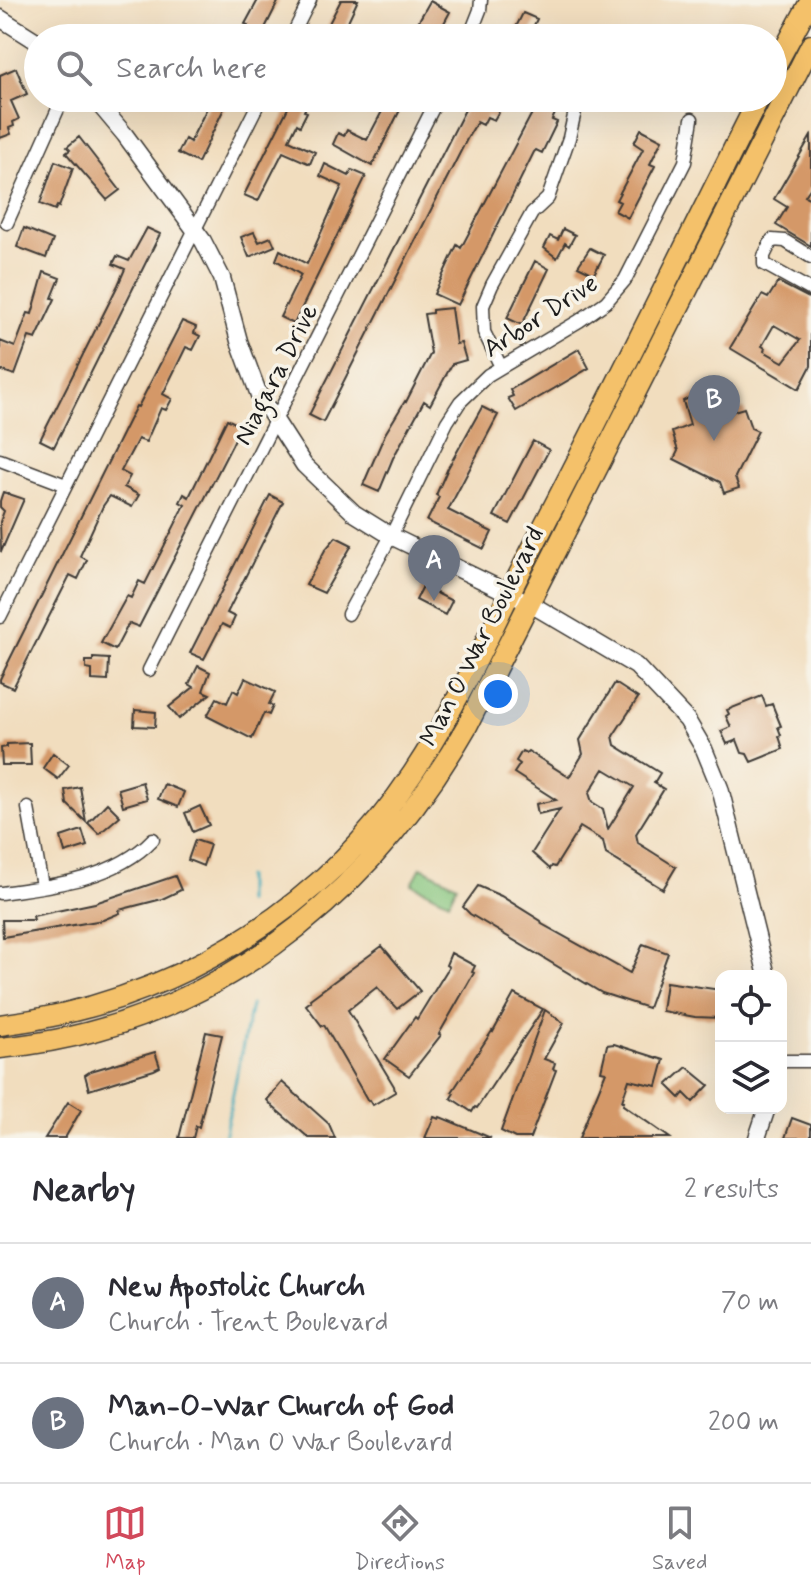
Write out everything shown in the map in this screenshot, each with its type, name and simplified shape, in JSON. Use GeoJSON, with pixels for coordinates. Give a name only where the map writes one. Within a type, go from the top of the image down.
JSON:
{"type":"FeatureCollection","features":[{"type":"Feature","properties":{"kind":"main road"},"geometry":{"type":"LineString","coordinates":[[787,44],[811,0]]}},
{"type":"Feature","properties":{"kind":"main road","name":"Man O War Boulevard"},"geometry":{"type":"LineString","coordinates":[[787,92],[811,45]]}},
{"type":"Feature","properties":{"kind":"main road","name":"Man O War Boulevard"},"geometry":{"type":"LineString","coordinates":[[0,1025],[89,1008],[167,980],[238,943],[296,902],[363,838],[413,774],[454,702],[752,112]]}},
{"type":"Feature","properties":{"kind":"main road","name":"Man O War Boulevard"},"geometry":{"type":"LineString","coordinates":[[0,1048],[88,1031],[169,1004],[219,980],[269,949],[321,909],[378,853],[421,799],[467,726],[777,112]]}},
{"type":"Feature","properties":{"kind":"street"},"geometry":{"type":"LineString","coordinates":[[298,24],[310,0]]}},
{"type":"Feature","properties":{"kind":"street"},"geometry":{"type":"LineString","coordinates":[[474,24],[481,0]]}},
{"type":"Feature","properties":{"kind":"street"},"geometry":{"type":"LineString","coordinates":[[0,18],[24,33]]}},
{"type":"Feature","properties":{"kind":"street"},"geometry":{"type":"LineString","coordinates":[[7,223],[57,112]]}},
{"type":"Feature","properties":{"kind":"street"},"geometry":{"type":"LineString","coordinates":[[106,112],[195,228],[222,278],[259,395],[304,465],[354,513],[391,536],[529,603],[636,666],[687,720],[704,749],[720,788],[766,970]]}},
{"type":"Feature","properties":{"kind":"street"},"geometry":{"type":"LineString","coordinates":[[0,617],[254,112]]}},
{"type":"Feature","properties":{"kind":"street","name":"Niagara Drive"},"geometry":{"type":"LineString","coordinates":[[149,670],[431,112]]}},
{"type":"Feature","properties":{"kind":"street"},"geometry":{"type":"LineString","coordinates":[[501,367],[484,332],[483,306],[532,213],[548,198],[575,112]]}},
{"type":"Feature","properties":{"kind":"street","name":"Arbor Drive"},"geometry":{"type":"LineString","coordinates":[[348,614],[391,536],[447,422],[474,386],[579,321],[606,302],[625,280],[685,162],[692,119]]}},
{"type":"Feature","properties":{"kind":"street"},"geometry":{"type":"LineString","coordinates":[[811,257],[785,241],[772,240],[764,256],[764,264],[811,290]]}},
{"type":"Feature","properties":{"kind":"street"},"geometry":{"type":"LineString","coordinates":[[0,460],[66,485]]}},
{"type":"Feature","properties":{"kind":"street"},"geometry":{"type":"LineString","coordinates":[[28,808],[42,886]]}},
{"type":"Feature","properties":{"kind":"street"},"geometry":{"type":"LineString","coordinates":[[0,893],[110,869],[130,859],[153,839]]}},
{"type":"Feature","properties":{"kind":"street"},"geometry":{"type":"LineString","coordinates":[[787,1061],[811,1061]]}},
{"type":"Feature","properties":{"kind":"street"},"geometry":{"type":"LineString","coordinates":[[757,1138],[765,1114]]}},
{"type":"Feature","properties":{"kind":"green space"},"geometry":{"type":"Polygon","coordinates":[[[421,867],[457,885],[449,902],[412,884],[421,867]]]}},
{"type":"Feature","properties":{"kind":"building"},"geometry":{"type":"Polygon","coordinates":[[[258,0],[279,0],[267,24],[245,24],[258,0]]]}},
{"type":"Feature","properties":{"kind":"building"},"geometry":{"type":"Polygon","coordinates":[[[341,0],[358,0],[347,24],[329,24],[341,0]]]}},
{"type":"Feature","properties":{"kind":"building"},"geometry":{"type":"Polygon","coordinates":[[[430,1],[450,12],[444,24],[417,24],[430,1]]]}},
{"type":"Feature","properties":{"kind":"building"},"geometry":{"type":"Polygon","coordinates":[[[523,13],[537,19],[535,24],[518,24],[523,13]]]}},
{"type":"Feature","properties":{"kind":"building"},"geometry":{"type":"Polygon","coordinates":[[[16,68],[24,95],[11,101],[19,119],[9,128],[11,134],[0,138],[0,75],[16,68]]]}},
{"type":"Feature","properties":{"kind":"building"},"geometry":{"type":"Polygon","coordinates":[[[205,112],[222,112],[198,163],[178,153],[185,139],[190,142],[205,112]]]}},
{"type":"Feature","properties":{"kind":"building"},"geometry":{"type":"Polygon","coordinates":[[[286,112],[307,112],[289,140],[315,152],[310,164],[283,152],[258,201],[244,195],[286,112]]]}},
{"type":"Feature","properties":{"kind":"building"},"geometry":{"type":"Polygon","coordinates":[[[382,112],[399,112],[372,166],[333,144],[338,133],[344,136],[347,130],[367,140],[382,112]]]}},
{"type":"Feature","properties":{"kind":"building"},"geometry":{"type":"Polygon","coordinates":[[[464,112],[498,112],[494,120],[487,117],[483,125],[477,122],[468,137],[323,422],[309,415],[464,112]]]}},
{"type":"Feature","properties":{"kind":"building"},"geometry":{"type":"Polygon","coordinates":[[[533,112],[556,112],[552,120],[557,122],[542,153],[534,152],[458,305],[434,294],[457,245],[461,248],[533,112]]]}},
{"type":"Feature","properties":{"kind":"building"},"geometry":{"type":"Polygon","coordinates":[[[641,129],[662,140],[650,164],[655,166],[628,218],[615,211],[620,202],[616,200],[643,149],[634,143],[641,129]]]}},
{"type":"Feature","properties":{"kind":"building"},"geometry":{"type":"Polygon","coordinates":[[[811,136],[811,187],[805,196],[811,199],[811,246],[776,225],[787,207],[774,199],[811,136]]]}},
{"type":"Feature","properties":{"kind":"building"},"geometry":{"type":"Polygon","coordinates":[[[79,137],[120,190],[107,200],[66,153],[70,150],[67,147],[79,137]]]}},
{"type":"Feature","properties":{"kind":"building"},"geometry":{"type":"Polygon","coordinates":[[[55,161],[73,168],[59,207],[55,210],[40,204],[55,161]]]}},
{"type":"Feature","properties":{"kind":"building"},"geometry":{"type":"Polygon","coordinates":[[[325,164],[349,176],[352,170],[366,176],[294,324],[280,317],[301,275],[276,260],[280,250],[307,264],[342,186],[320,176],[325,164]]]}},
{"type":"Feature","properties":{"kind":"building"},"geometry":{"type":"Polygon","coordinates":[[[24,228],[53,240],[46,258],[17,247],[24,228]]]}},
{"type":"Feature","properties":{"kind":"building"},"geometry":{"type":"Polygon","coordinates":[[[147,228],[160,234],[54,447],[40,440],[125,269],[113,264],[117,256],[129,261],[147,228]]]}},
{"type":"Feature","properties":{"kind":"building"},"geometry":{"type":"Polygon","coordinates":[[[563,229],[575,235],[569,246],[565,243],[557,258],[544,248],[550,236],[558,240],[563,229]]]}},
{"type":"Feature","properties":{"kind":"building"},"geometry":{"type":"Polygon","coordinates":[[[254,232],[259,242],[271,237],[275,246],[249,257],[241,237],[254,232]]]}},
{"type":"Feature","properties":{"kind":"building"},"geometry":{"type":"Polygon","coordinates":[[[590,248],[604,255],[594,274],[578,266],[590,248]]]}},
{"type":"Feature","properties":{"kind":"building"},"geometry":{"type":"Polygon","coordinates":[[[535,261],[549,269],[522,325],[507,318],[535,261]]]}},
{"type":"Feature","properties":{"kind":"building"},"geometry":{"type":"Polygon","coordinates":[[[44,272],[60,278],[52,298],[55,299],[36,339],[29,337],[15,375],[0,370],[0,341],[15,347],[28,313],[32,314],[44,272]]]}},
{"type":"Feature","properties":{"kind":"building"},"geometry":{"type":"Polygon","coordinates":[[[778,282],[811,299],[811,366],[799,389],[730,348],[762,295],[768,298],[778,282]],[[774,325],[762,346],[764,351],[783,362],[800,340],[774,325]]]}},
{"type":"Feature","properties":{"kind":"building"},"geometry":{"type":"Polygon","coordinates":[[[451,308],[456,344],[461,343],[466,360],[452,364],[430,405],[424,401],[393,458],[379,492],[363,485],[385,434],[406,402],[431,353],[424,314],[451,308]]]}},
{"type":"Feature","properties":{"kind":"building"},"geometry":{"type":"Polygon","coordinates":[[[182,321],[196,327],[194,333],[200,336],[193,350],[186,347],[163,394],[172,399],[166,410],[161,408],[146,442],[138,439],[121,471],[130,476],[124,487],[139,495],[132,507],[110,496],[80,556],[87,560],[78,579],[70,575],[13,688],[0,682],[136,406],[182,321]]]}},
{"type":"Feature","properties":{"kind":"building"},"geometry":{"type":"Polygon","coordinates":[[[579,349],[589,368],[516,411],[508,398],[513,396],[510,390],[579,349]]]}},
{"type":"Feature","properties":{"kind":"building"},"geometry":{"type":"Polygon","coordinates":[[[719,389],[727,413],[744,408],[751,428],[758,431],[735,477],[739,488],[724,493],[720,482],[674,459],[678,451],[672,432],[690,425],[683,401],[703,390],[704,394],[719,389]]]}},
{"type":"Feature","properties":{"kind":"building"},"geometry":{"type":"Polygon","coordinates":[[[482,407],[498,415],[448,510],[492,532],[484,549],[427,521],[448,468],[482,407]]]}},
{"type":"Feature","properties":{"kind":"building"},"geometry":{"type":"Polygon","coordinates":[[[227,419],[241,426],[139,627],[129,623],[115,650],[101,643],[127,596],[131,598],[139,581],[145,584],[185,505],[180,502],[184,494],[189,497],[227,419]]]}},
{"type":"Feature","properties":{"kind":"building"},"geometry":{"type":"Polygon","coordinates":[[[533,441],[549,450],[510,524],[494,516],[533,441]]]}},
{"type":"Feature","properties":{"kind":"building"},"geometry":{"type":"Polygon","coordinates":[[[3,492],[24,499],[1,552],[0,522],[4,511],[0,501],[3,492]]]}},
{"type":"Feature","properties":{"kind":"building"},"geometry":{"type":"Polygon","coordinates":[[[270,495],[283,502],[227,613],[235,617],[230,628],[222,624],[204,659],[190,653],[270,495]]]}},
{"type":"Feature","properties":{"kind":"building"},"geometry":{"type":"Polygon","coordinates":[[[336,537],[352,545],[324,593],[306,585],[325,550],[336,537]]]}},
{"type":"Feature","properties":{"kind":"building"},"geometry":{"type":"Polygon","coordinates":[[[423,586],[452,601],[445,615],[416,600],[423,586]]]}},
{"type":"Feature","properties":{"kind":"building"},"geometry":{"type":"Polygon","coordinates":[[[93,658],[109,659],[108,681],[92,680],[92,670],[86,669],[86,661],[93,661],[93,658]]]}},
{"type":"Feature","properties":{"kind":"building"},"geometry":{"type":"Polygon","coordinates":[[[198,666],[210,672],[203,691],[210,694],[179,719],[169,707],[194,687],[189,684],[198,666]]]}},
{"type":"Feature","properties":{"kind":"building"},"geometry":{"type":"Polygon","coordinates":[[[245,678],[275,692],[269,704],[273,706],[269,715],[264,713],[252,739],[207,716],[217,698],[227,703],[233,690],[238,693],[245,678]]]}},
{"type":"Feature","properties":{"kind":"building"},"geometry":{"type":"Polygon","coordinates":[[[615,683],[638,698],[613,736],[615,745],[660,773],[654,783],[664,789],[636,834],[638,843],[676,867],[663,889],[606,854],[603,841],[580,827],[555,867],[550,869],[532,853],[560,809],[538,814],[536,804],[556,800],[514,773],[520,764],[516,761],[522,751],[528,751],[569,777],[583,754],[580,740],[615,683]],[[604,769],[589,793],[592,802],[603,809],[608,829],[634,787],[604,769]]]}},
{"type":"Feature","properties":{"kind":"building"},"geometry":{"type":"Polygon","coordinates":[[[762,696],[766,706],[772,704],[781,726],[778,727],[783,749],[751,762],[747,754],[742,753],[737,740],[727,744],[721,731],[731,727],[727,710],[762,696]]]}},
{"type":"Feature","properties":{"kind":"building"},"geometry":{"type":"Polygon","coordinates":[[[135,710],[156,712],[155,727],[134,726],[135,710]]]}},
{"type":"Feature","properties":{"kind":"building"},"geometry":{"type":"Polygon","coordinates":[[[30,743],[31,765],[2,765],[1,748],[7,747],[7,744],[30,743]]]}},
{"type":"Feature","properties":{"kind":"building"},"geometry":{"type":"Polygon","coordinates":[[[53,753],[69,765],[58,779],[43,768],[53,753]]]}},
{"type":"Feature","properties":{"kind":"building"},"geometry":{"type":"Polygon","coordinates":[[[142,782],[147,799],[123,806],[118,789],[142,782]]]}},
{"type":"Feature","properties":{"kind":"building"},"geometry":{"type":"Polygon","coordinates":[[[164,784],[184,792],[178,807],[158,799],[164,784]]]}},
{"type":"Feature","properties":{"kind":"building"},"geometry":{"type":"Polygon","coordinates":[[[80,787],[86,822],[67,804],[65,790],[80,787]]]}},
{"type":"Feature","properties":{"kind":"building"},"geometry":{"type":"Polygon","coordinates":[[[107,803],[120,816],[99,834],[88,823],[107,803]]]}},
{"type":"Feature","properties":{"kind":"building"},"geometry":{"type":"Polygon","coordinates":[[[200,806],[209,825],[193,832],[185,813],[200,806]]]}},
{"type":"Feature","properties":{"kind":"building"},"geometry":{"type":"Polygon","coordinates":[[[82,830],[87,846],[65,853],[61,837],[82,830]]]}},
{"type":"Feature","properties":{"kind":"building"},"geometry":{"type":"Polygon","coordinates":[[[195,840],[210,845],[203,866],[188,860],[195,840]]]}},
{"type":"Feature","properties":{"kind":"building"},"geometry":{"type":"Polygon","coordinates":[[[175,876],[181,890],[162,899],[119,910],[120,913],[103,920],[3,937],[2,920],[34,920],[33,916],[95,903],[175,876]]]}},
{"type":"Feature","properties":{"kind":"building"},"geometry":{"type":"Polygon","coordinates":[[[478,886],[501,896],[542,924],[630,973],[643,944],[668,953],[648,1008],[602,993],[470,914],[463,907],[478,886]]]}},
{"type":"Feature","properties":{"kind":"building"},"geometry":{"type":"Polygon","coordinates":[[[382,946],[420,991],[397,1009],[377,987],[348,1010],[394,1086],[395,1092],[373,1105],[324,1025],[306,1005],[382,946]]]}},
{"type":"Feature","properties":{"kind":"building"},"geometry":{"type":"Polygon","coordinates":[[[451,953],[475,966],[474,973],[441,1035],[409,1076],[385,1059],[415,1017],[417,1019],[449,967],[446,965],[451,953]]]}},
{"type":"Feature","properties":{"kind":"building"},"geometry":{"type":"Polygon","coordinates":[[[666,982],[715,989],[715,1018],[662,1011],[666,982]]]}},
{"type":"Feature","properties":{"kind":"building"},"geometry":{"type":"Polygon","coordinates":[[[514,994],[543,1009],[472,1112],[451,1098],[452,1092],[493,1032],[514,994]]]}},
{"type":"Feature","properties":{"kind":"building"},"geometry":{"type":"Polygon","coordinates":[[[545,1010],[564,1023],[544,1059],[555,1063],[553,1069],[556,1070],[530,1138],[515,1138],[501,1131],[545,1010]]]}},
{"type":"Feature","properties":{"kind":"building"},"geometry":{"type":"Polygon","coordinates":[[[206,1032],[222,1035],[199,1127],[196,1126],[193,1138],[179,1138],[206,1032]]]}},
{"type":"Feature","properties":{"kind":"building"},"geometry":{"type":"Polygon","coordinates":[[[614,1044],[664,1060],[657,1086],[629,1080],[622,1101],[623,1105],[670,1138],[579,1138],[606,1072],[601,1071],[607,1045],[614,1044]]]}},
{"type":"Feature","properties":{"kind":"building"},"geometry":{"type":"Polygon","coordinates":[[[155,1052],[160,1067],[89,1090],[85,1075],[91,1071],[155,1052]]]}},
{"type":"Feature","properties":{"kind":"building"},"geometry":{"type":"Polygon","coordinates":[[[687,1067],[709,1085],[693,1102],[684,1093],[680,1098],[667,1085],[687,1067]]]}},
{"type":"Feature","properties":{"kind":"building"},"geometry":{"type":"Polygon","coordinates":[[[282,1082],[329,1124],[335,1138],[309,1138],[273,1107],[267,1100],[282,1082]]]}},
{"type":"Feature","properties":{"kind":"building"},"geometry":{"type":"Polygon","coordinates":[[[68,1102],[81,1110],[65,1138],[45,1138],[68,1102]]]}},
{"type":"Feature","properties":{"kind":"building"},"geometry":{"type":"Polygon","coordinates":[[[434,1117],[440,1117],[491,1138],[425,1138],[434,1117]]]}},
{"type":"Feature","properties":{"kind":"building"},"geometry":{"type":"Polygon","coordinates":[[[792,1118],[811,1125],[811,1138],[785,1138],[792,1118]]]}},
{"type":"Feature","properties":{"kind":"waterway"},"geometry":{"type":"LineString","coordinates":[[246,877],[246,902]]}},
{"type":"Feature","properties":{"kind":"waterway"},"geometry":{"type":"LineString","coordinates":[[224,1138],[251,1005]]}},
{"type":"Feature","properties":{"kind":"place","name":"Man-O-War Church of God"},"geometry":{"type":"Point","coordinates":[714,441]}},
{"type":"Feature","properties":{"kind":"place","name":"New Apostolic Church"},"geometry":{"type":"Point","coordinates":[434,601]}}]}
